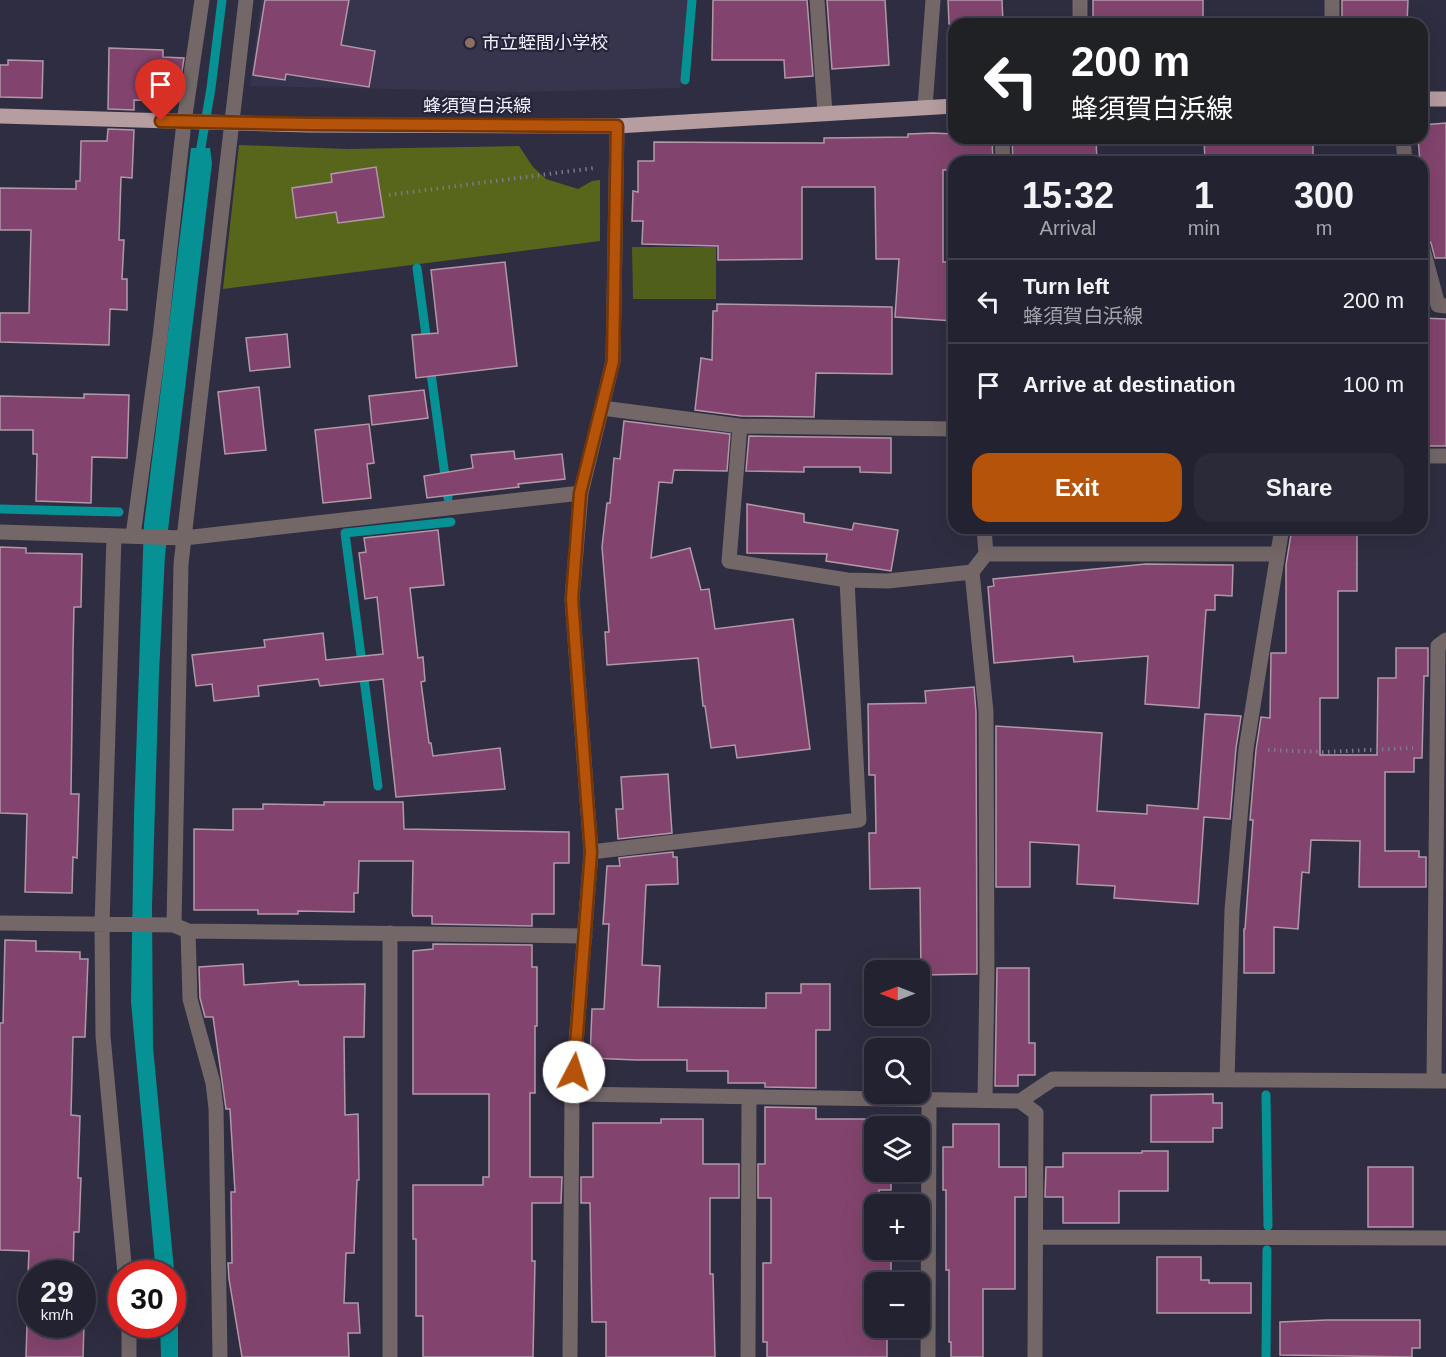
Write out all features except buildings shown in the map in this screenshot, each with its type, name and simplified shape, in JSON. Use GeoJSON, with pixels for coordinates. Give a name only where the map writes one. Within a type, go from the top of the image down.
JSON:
{"type":"FeatureCollection","features":[{"type":"Feature","properties":{"kind":"main road"},"geometry":{"type":"LineString","coordinates":[[1428,99],[1446,99]]}},
{"type":"Feature","properties":{"kind":"main road","name":"蜂須賀白浜線"},"geometry":{"type":"LineString","coordinates":[[0,116],[184,122],[617,126],[948,106]]}},
{"type":"Feature","properties":{"kind":"street"},"geometry":{"type":"LineString","coordinates":[[135,536],[184,122],[201,0]]}},
{"type":"Feature","properties":{"kind":"street"},"geometry":{"type":"LineString","coordinates":[[220,1357],[216,1108],[213,1083],[190,999],[181,928],[181,564],[178,538],[246,0]]}},
{"type":"Feature","properties":{"kind":"street"},"geometry":{"type":"LineString","coordinates":[[817,0],[825,113]]}},
{"type":"Feature","properties":{"kind":"street"},"geometry":{"type":"LineString","coordinates":[[925,107],[933,0]]}},
{"type":"Feature","properties":{"kind":"street"},"geometry":{"type":"LineString","coordinates":[[1080,0],[1080,18]]}},
{"type":"Feature","properties":{"kind":"street"},"geometry":{"type":"LineString","coordinates":[[1332,0],[1332,18]]}},
{"type":"Feature","properties":{"kind":"street"},"geometry":{"type":"LineString","coordinates":[[570,1357],[572,1094],[591,852],[572,599],[580,493],[613,361],[617,126]]}},
{"type":"Feature","properties":{"kind":"street"},"geometry":{"type":"LineString","coordinates":[[1428,284],[1438,305],[1446,306]]}},
{"type":"Feature","properties":{"kind":"street"},"geometry":{"type":"LineString","coordinates":[[602,408],[741,426],[948,429]]}},
{"type":"Feature","properties":{"kind":"street"},"geometry":{"type":"LineString","coordinates":[[741,426],[729,561],[848,580],[888,581],[972,572]]}},
{"type":"Feature","properties":{"kind":"street"},"geometry":{"type":"LineString","coordinates":[[1428,456],[1446,456]]}},
{"type":"Feature","properties":{"kind":"street"},"geometry":{"type":"LineString","coordinates":[[0,532],[178,538],[580,493]]}},
{"type":"Feature","properties":{"kind":"street"},"geometry":{"type":"LineString","coordinates":[[984,534],[986,554],[972,572],[986,712],[985,1100]]}},
{"type":"Feature","properties":{"kind":"street"},"geometry":{"type":"LineString","coordinates":[[1227,1080],[1232,910],[1246,749],[1281,534]]}},
{"type":"Feature","properties":{"kind":"street"},"geometry":{"type":"LineString","coordinates":[[114,536],[102,925],[104,1036],[124,1260]]}},
{"type":"Feature","properties":{"kind":"street"},"geometry":{"type":"LineString","coordinates":[[986,554],[1277,554]]}},
{"type":"Feature","properties":{"kind":"street"},"geometry":{"type":"LineString","coordinates":[[591,852],[859,820],[848,580]]}},
{"type":"Feature","properties":{"kind":"street"},"geometry":{"type":"LineString","coordinates":[[1020,1101],[1053,1079],[1440,1081],[1438,646],[1446,640]]}},
{"type":"Feature","properties":{"kind":"street"},"geometry":{"type":"LineString","coordinates":[[0,923],[585,936]]}},
{"type":"Feature","properties":{"kind":"street"},"geometry":{"type":"LineString","coordinates":[[390,933],[390,1357]]}},
{"type":"Feature","properties":{"kind":"street"},"geometry":{"type":"LineString","coordinates":[[572,1094],[864,1099]]}},
{"type":"Feature","properties":{"kind":"street"},"geometry":{"type":"LineString","coordinates":[[748,1357],[749,1097]]}},
{"type":"Feature","properties":{"kind":"street"},"geometry":{"type":"LineString","coordinates":[[930,1100],[1020,1101],[1036,1113],[1035,1357]]}},
{"type":"Feature","properties":{"kind":"street"},"geometry":{"type":"LineString","coordinates":[[928,1357],[929,1104]]}},
{"type":"Feature","properties":{"kind":"street"},"geometry":{"type":"LineString","coordinates":[[1036,1237],[1446,1238]]}},
{"type":"Feature","properties":{"kind":"street"},"geometry":{"type":"LineString","coordinates":[[129,1338],[129,1357]]}},
{"type":"Feature","properties":{"kind":"path"},"geometry":{"type":"LineString","coordinates":[[389,195],[616,165]]}},
{"type":"Feature","properties":{"kind":"path"},"geometry":{"type":"LineString","coordinates":[[1246,749],[1323,752],[1437,747]]}},
{"type":"Feature","properties":{"kind":"shaded area","name":"市立蛭間小学校"},"geometry":{"type":"Polygon","coordinates":[[[261,0],[688,0],[681,88],[523,92],[250,86],[261,0]]]}},
{"type":"Feature","properties":{"kind":"shaded area"},"geometry":{"type":"Polygon","coordinates":[[[239,145],[347,149],[519,146],[533,167],[546,179],[578,189],[592,181],[600,180],[600,241],[223,289],[239,145]]]}},
{"type":"Feature","properties":{"kind":"shaded area"},"geometry":{"type":"Polygon","coordinates":[[[191,148],[210,148],[212,163],[165,555],[159,673],[152,907],[153,1047],[173,1260],[155,1260],[131,1002],[134,815],[144,524],[191,148]]]}},
{"type":"Feature","properties":{"kind":"shaded area"},"geometry":{"type":"Polygon","coordinates":[[[632,247],[716,247],[716,299],[633,299],[632,247]]]}},
{"type":"Feature","properties":{"kind":"shaded area"},"geometry":{"type":"Polygon","coordinates":[[[160,1338],[178,1338],[178,1357],[161,1357],[160,1338]]]}},
{"type":"Feature","properties":{"kind":"waterway"},"geometry":{"type":"LineString","coordinates":[[199,159],[222,0]]}},
{"type":"Feature","properties":{"kind":"waterway"},"geometry":{"type":"LineString","coordinates":[[685,80],[692,0]]}},
{"type":"Feature","properties":{"kind":"waterway"},"geometry":{"type":"LineString","coordinates":[[417,268],[427,343]]}},
{"type":"Feature","properties":{"kind":"waterway"},"geometry":{"type":"LineString","coordinates":[[430,366],[448,498]]}},
{"type":"Feature","properties":{"kind":"waterway"},"geometry":{"type":"LineString","coordinates":[[0,509],[119,512]]}},
{"type":"Feature","properties":{"kind":"waterway"},"geometry":{"type":"LineString","coordinates":[[378,786],[345,533],[451,522]]}},
{"type":"Feature","properties":{"kind":"waterway"},"geometry":{"type":"LineString","coordinates":[[1266,1095],[1268,1226]]}},
{"type":"Feature","properties":{"kind":"waterway"},"geometry":{"type":"LineString","coordinates":[[1266,1357],[1267,1250]]}},
{"type":"Feature","properties":{"kind":"place","name":"市立蛭間小学校"},"geometry":{"type":"Point","coordinates":[470,43]}},
{"type":"Feature","properties":{"kind":"route"},"geometry":{"type":"LineString","coordinates":[[161,121],[617,126],[613,361],[580,493],[572,599],[591,852],[574,1072]]}}]}
